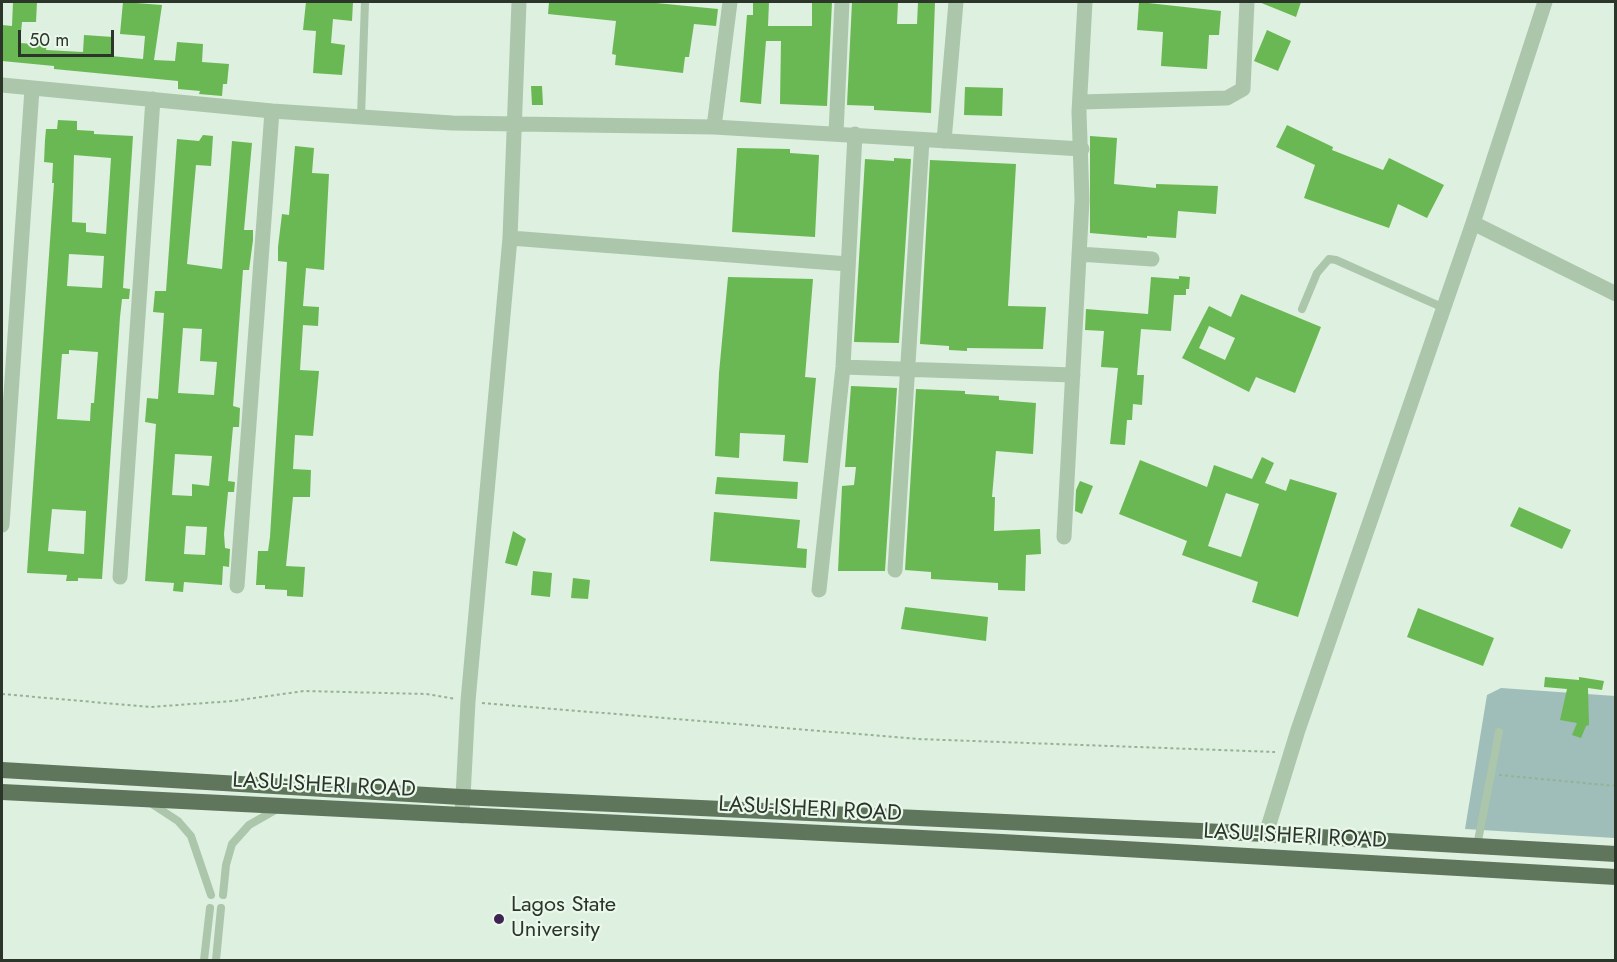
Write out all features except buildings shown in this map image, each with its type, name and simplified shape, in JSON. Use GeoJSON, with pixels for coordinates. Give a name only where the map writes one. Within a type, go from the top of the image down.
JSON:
{"type":"FeatureCollection","features":[{"type":"Feature","properties":{"kind":"main road","name":"LASU-ISHERI ROAD"},"geometry":{"type":"LineString","coordinates":[[2,770],[461,797],[1266,834],[1616,854]]}},
{"type":"Feature","properties":{"kind":"main road","name":"LASU-ISHERI ROAD"},"geometry":{"type":"LineString","coordinates":[[2,792],[284,805],[1616,877]]}},
{"type":"Feature","properties":{"kind":"street"},"geometry":{"type":"LineString","coordinates":[[462,816],[461,797],[468,701],[510,238],[519,2]]}},
{"type":"Feature","properties":{"kind":"street"},"geometry":{"type":"LineString","coordinates":[[714,127],[730,2]]}},
{"type":"Feature","properties":{"kind":"street"},"geometry":{"type":"LineString","coordinates":[[836,133],[842,2]]}},
{"type":"Feature","properties":{"kind":"street"},"geometry":{"type":"LineString","coordinates":[[945,141],[956,2]]}},
{"type":"Feature","properties":{"kind":"street"},"geometry":{"type":"LineString","coordinates":[[1064,537],[1079,254],[1082,149],[1080,102],[1085,2]]}},
{"type":"Feature","properties":{"kind":"street"},"geometry":{"type":"LineString","coordinates":[[1080,102],[1227,98],[1243,89],[1247,2]]}},
{"type":"Feature","properties":{"kind":"street"},"geometry":{"type":"LineString","coordinates":[[1266,834],[1291,753],[1473,223],[1545,2]]}},
{"type":"Feature","properties":{"kind":"street"},"geometry":{"type":"LineString","coordinates":[[2,85],[272,111],[453,123],[514,122],[714,127],[1082,149]]}},
{"type":"Feature","properties":{"kind":"street"},"geometry":{"type":"LineString","coordinates":[[2,525],[32,88]]}},
{"type":"Feature","properties":{"kind":"street"},"geometry":{"type":"LineString","coordinates":[[120,577],[153,99]]}},
{"type":"Feature","properties":{"kind":"street"},"geometry":{"type":"LineString","coordinates":[[237,586],[272,111]]}},
{"type":"Feature","properties":{"kind":"street"},"geometry":{"type":"LineString","coordinates":[[819,590],[843,367],[855,134]]}},
{"type":"Feature","properties":{"kind":"street"},"geometry":{"type":"LineString","coordinates":[[895,570],[922,140]]}},
{"type":"Feature","properties":{"kind":"street"},"geometry":{"type":"LineString","coordinates":[[1473,223],[1616,294]]}},
{"type":"Feature","properties":{"kind":"street"},"geometry":{"type":"LineString","coordinates":[[510,238],[848,264]]}},
{"type":"Feature","properties":{"kind":"street"},"geometry":{"type":"LineString","coordinates":[[1079,254],[1152,259]]}},
{"type":"Feature","properties":{"kind":"street"},"geometry":{"type":"LineString","coordinates":[[843,367],[1073,375]]}},
{"type":"Feature","properties":{"kind":"lane"},"geometry":{"type":"LineString","coordinates":[[361,117],[365,2]]}},
{"type":"Feature","properties":{"kind":"lane"},"geometry":{"type":"LineString","coordinates":[[1302,309],[1317,273],[1329,259],[1336,260],[1444,308]]}},
{"type":"Feature","properties":{"kind":"lane"},"geometry":{"type":"LineString","coordinates":[[1477,846],[1498,732]]}},
{"type":"Feature","properties":{"kind":"lane"},"geometry":{"type":"LineString","coordinates":[[146,800],[178,821],[191,836],[211,895]]}},
{"type":"Feature","properties":{"kind":"lane"},"geometry":{"type":"LineString","coordinates":[[223,895],[225,865],[232,844],[249,825],[284,805]]}},
{"type":"Feature","properties":{"kind":"lane"},"geometry":{"type":"LineString","coordinates":[[204,960],[210,908]]}},
{"type":"Feature","properties":{"kind":"lane"},"geometry":{"type":"LineString","coordinates":[[216,960],[221,908]]}},
{"type":"Feature","properties":{"kind":"path"},"geometry":{"type":"LineString","coordinates":[[2,694],[150,707],[233,701],[304,691],[426,694],[468,701],[918,739],[1291,753]]}},
{"type":"Feature","properties":{"kind":"path"},"geometry":{"type":"LineString","coordinates":[[1491,775],[1616,786]]}},
{"type":"Feature","properties":{"kind":"shaded area"},"geometry":{"type":"Polygon","coordinates":[[[1501,688],[1615,696],[1615,838],[1465,829],[1487,695],[1501,688]]]}},
{"type":"Feature","properties":{"kind":"place","name":"Lagos State University"},"geometry":{"type":"Point","coordinates":[499,919]}}]}
